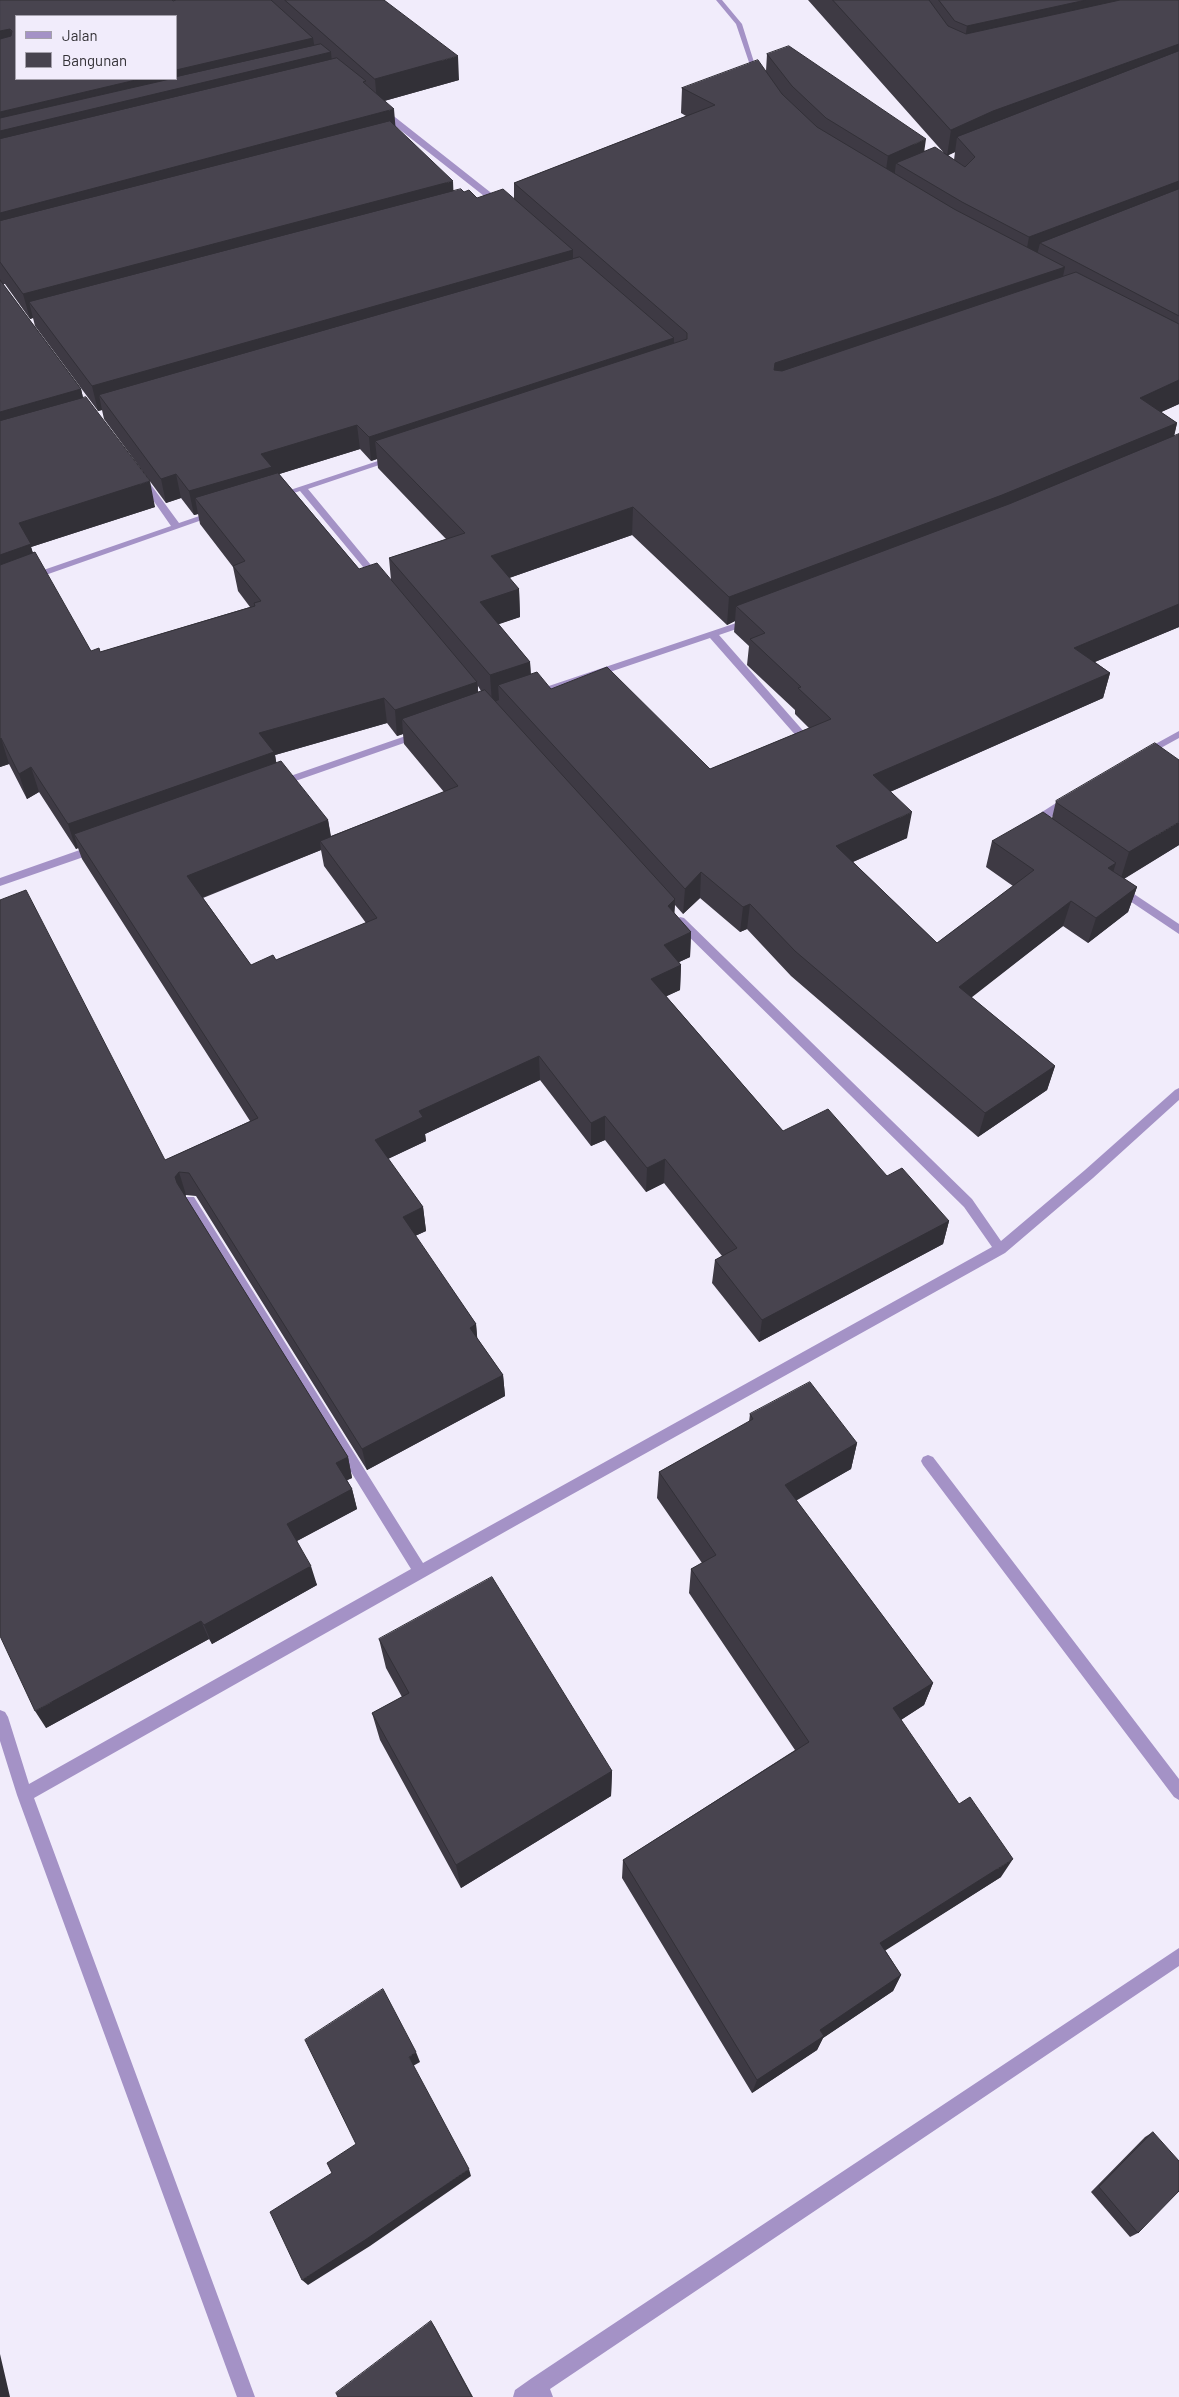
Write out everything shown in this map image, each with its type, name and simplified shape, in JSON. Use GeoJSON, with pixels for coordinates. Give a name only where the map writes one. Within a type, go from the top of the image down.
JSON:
{"type":"FeatureCollection","features":[{"type":"Feature","properties":{"kind":"street"},"geometry":{"type":"LineString","coordinates":[[719,0],[739,24],[757,78],[762,86]]}},
{"type":"Feature","properties":{"kind":"street"},"geometry":{"type":"LineString","coordinates":[[378,108],[509,212]]}},
{"type":"Feature","properties":{"kind":"street"},"geometry":{"type":"LineString","coordinates":[[402,138],[412,135]]}},
{"type":"Feature","properties":{"kind":"street"},"geometry":{"type":"LineString","coordinates":[[485,202],[495,199]]}},
{"type":"Feature","properties":{"kind":"street"},"geometry":{"type":"LineString","coordinates":[[266,499],[405,455]]}},
{"type":"Feature","properties":{"kind":"street"},"geometry":{"type":"LineString","coordinates":[[136,471],[176,526]]}},
{"type":"Feature","properties":{"kind":"street"},"geometry":{"type":"LineString","coordinates":[[302,488],[386,589]]}},
{"type":"Feature","properties":{"kind":"street"},"geometry":{"type":"LineString","coordinates":[[0,588],[221,512]]}},
{"type":"Feature","properties":{"kind":"street"},"geometry":{"type":"LineString","coordinates":[[526,697],[713,635],[759,617]]}},
{"type":"Feature","properties":{"kind":"street"},"geometry":{"type":"LineString","coordinates":[[713,635],[812,747]]}},
{"type":"Feature","properties":{"kind":"street"},"geometry":{"type":"LineString","coordinates":[[273,786],[432,729]]}},
{"type":"Feature","properties":{"kind":"street"},"geometry":{"type":"LineString","coordinates":[[1136,757],[1179,734]]}},
{"type":"Feature","properties":{"kind":"street"},"geometry":{"type":"LineString","coordinates":[[1043,836],[1040,830],[1040,822],[1046,815],[1078,792]]}},
{"type":"Feature","properties":{"kind":"street"},"geometry":{"type":"LineString","coordinates":[[0,882],[103,845]]}},
{"type":"Feature","properties":{"kind":"street"},"geometry":{"type":"LineString","coordinates":[[1109,881],[1179,930]]}},
{"type":"Feature","properties":{"kind":"street"},"geometry":{"type":"LineString","coordinates":[[671,912],[968,1203],[1000,1249]]}},
{"type":"Feature","properties":{"kind":"street"},"geometry":{"type":"LineString","coordinates":[[25,1795],[1000,1249],[1089,1174],[1179,1093]]}},
{"type":"Feature","properties":{"kind":"street"},"geometry":{"type":"LineString","coordinates":[[190,1201],[421,1572]]}},
{"type":"Feature","properties":{"kind":"street"},"geometry":{"type":"LineString","coordinates":[[928,1461],[1179,1792]]}},
{"type":"Feature","properties":{"kind":"street"},"geometry":{"type":"LineString","coordinates":[[0,1717],[25,1795],[246,2397]]}},
{"type":"Feature","properties":{"kind":"street"},"geometry":{"type":"LineString","coordinates":[[522,2397],[541,2391],[1179,1956]]}},
{"type":"Feature","properties":{"kind":"building"},"geometry":{"type":"Polygon","coordinates":[[[0,0],[271,0],[313,38],[178,70],[178,15],[15,15],[15,80],[136,80],[0,112],[0,39],[11,36],[12,31],[10,29],[0,31],[0,0]]]}},
{"type":"Feature","properties":{"kind":"building"},"geometry":{"type":"Polygon","coordinates":[[[285,0],[384,0],[458,56],[375,79],[285,0]]]}},
{"type":"Feature","properties":{"kind":"building"},"geometry":{"type":"Polygon","coordinates":[[[833,0],[929,0],[948,26],[966,34],[1120,0],[1179,0],[1179,44],[993,111],[951,130],[833,0]]]}},
{"type":"Feature","properties":{"kind":"building"},"geometry":{"type":"Polygon","coordinates":[[[939,0],[1086,0],[967,26],[955,21],[939,0]]]}},
{"type":"Feature","properties":{"kind":"building"},"geometry":{"type":"Polygon","coordinates":[[[321,44],[331,52],[0,131],[0,118],[166,80],[178,80],[178,77],[321,44]]]}},
{"type":"Feature","properties":{"kind":"building"},"geometry":{"type":"Polygon","coordinates":[[[789,46],[926,139],[888,156],[826,118],[792,86],[767,54],[789,46]]]}},
{"type":"Feature","properties":{"kind":"building"},"geometry":{"type":"Polygon","coordinates":[[[1179,51],[1179,181],[1029,237],[962,202],[896,163],[935,147],[965,167],[975,157],[957,137],[1179,51]]]}},
{"type":"Feature","properties":{"kind":"building"},"geometry":{"type":"Polygon","coordinates":[[[337,58],[366,81],[363,82],[394,109],[0,213],[0,139],[337,58]]]}},
{"type":"Feature","properties":{"kind":"building"},"geometry":{"type":"Polygon","coordinates":[[[758,60],[782,94],[817,127],[954,209],[1065,267],[775,363],[774,370],[782,371],[1076,272],[1179,324],[1179,380],[1140,398],[1177,423],[1002,495],[729,597],[633,507],[491,556],[519,589],[480,602],[530,662],[490,675],[389,558],[465,533],[375,441],[687,339],[687,333],[514,183],[715,105],[682,88],[758,60]]]}},
{"type":"Feature","properties":{"kind":"building"},"geometry":{"type":"Polygon","coordinates":[[[390,121],[453,181],[23,294],[0,262],[0,221],[390,121]]]}},
{"type":"Feature","properties":{"kind":"building"},"geometry":{"type":"Polygon","coordinates":[[[461,189],[464,192],[469,190],[477,198],[503,189],[573,250],[92,386],[29,302],[461,189]]]}},
{"type":"Feature","properties":{"kind":"building"},"geometry":{"type":"Polygon","coordinates":[[[1179,189],[1179,316],[1040,243],[1179,189]]]}},
{"type":"Feature","properties":{"kind":"building"},"geometry":{"type":"Polygon","coordinates":[[[580,257],[674,338],[369,437],[357,425],[261,454],[272,467],[189,491],[176,474],[161,479],[99,395],[580,257]]]}},
{"type":"Feature","properties":{"kind":"building"},"geometry":{"type":"Polygon","coordinates":[[[0,280],[81,389],[0,412],[0,280]]]}},
{"type":"Feature","properties":{"kind":"building"},"geometry":{"type":"Polygon","coordinates":[[[86,397],[150,481],[19,523],[31,544],[0,555],[0,421],[86,397]]]}},
{"type":"Feature","properties":{"kind":"building"},"geometry":{"type":"Polygon","coordinates":[[[1179,434],[1179,604],[1074,648],[1110,673],[873,775],[912,812],[836,846],[937,943],[1034,870],[992,841],[1043,812],[1116,863],[1108,868],[1137,887],[1096,918],[1071,901],[959,987],[1055,1066],[985,1113],[795,951],[750,904],[743,907],[701,872],[685,889],[498,685],[537,672],[551,689],[607,667],[710,769],[831,719],[798,688],[801,687],[750,639],[765,633],[736,606],[1009,504],[1179,434]]]}},
{"type":"Feature","properties":{"kind":"building"},"geometry":{"type":"Polygon","coordinates":[[[278,473],[359,569],[377,563],[477,682],[395,710],[384,698],[259,733],[274,752],[68,824],[31,767],[19,774],[0,739],[0,565],[35,552],[91,651],[99,648],[100,652],[255,606],[254,603],[261,601],[233,566],[245,561],[195,498],[278,473]]]}},
{"type":"Feature","properties":{"kind":"building"},"geometry":{"type":"Polygon","coordinates":[[[485,690],[675,899],[668,906],[691,932],[664,945],[681,965],[651,979],[783,1131],[828,1109],[887,1176],[902,1168],[949,1221],[762,1320],[715,1260],[737,1248],[665,1159],[647,1168],[605,1116],[591,1123],[539,1056],[419,1111],[423,1117],[375,1140],[423,1207],[403,1217],[476,1324],[470,1328],[503,1375],[362,1449],[189,1173],[179,1172],[175,1177],[177,1183],[348,1457],[336,1463],[352,1489],[287,1524],[311,1566],[204,1625],[201,1621],[35,1711],[0,1636],[0,900],[26,890],[165,1160],[258,1118],[74,834],[281,761],[328,820],[187,876],[251,965],[273,955],[276,960],[377,918],[320,841],[458,786],[402,719],[485,690]]]}},
{"type":"Feature","properties":{"kind":"building"},"geometry":{"type":"Polygon","coordinates":[[[1155,743],[1179,760],[1179,822],[1129,852],[1057,803],[1056,801],[1155,743]]]}},
{"type":"Feature","properties":{"kind":"building"},"geometry":{"type":"Polygon","coordinates":[[[810,1382],[857,1443],[785,1485],[933,1683],[893,1708],[959,1804],[970,1797],[1013,1859],[880,1943],[901,1975],[820,2030],[824,2036],[757,2080],[623,1860],[809,1742],[691,1569],[716,1555],[659,1472],[753,1419],[750,1414],[810,1382]]]}},
{"type":"Feature","properties":{"kind":"building"},"geometry":{"type":"Polygon","coordinates":[[[492,1577],[612,1771],[456,1865],[372,1713],[409,1693],[379,1639],[492,1577]]]}},
{"type":"Feature","properties":{"kind":"building"},"geometry":{"type":"Polygon","coordinates":[[[383,1989],[416,2052],[409,2057],[469,2169],[365,2240],[302,2280],[270,2212],[332,2173],[327,2163],[356,2144],[305,2040],[383,1989]]]}},
{"type":"Feature","properties":{"kind":"building"},"geometry":{"type":"Polygon","coordinates":[[[1153,2132],[1179,2161],[1179,2191],[1138,2233],[1099,2187],[1153,2132]]]}},
{"type":"Feature","properties":{"kind":"building"},"geometry":{"type":"Polygon","coordinates":[[[431,2321],[472,2397],[338,2397],[336,2393],[431,2321]]]}}]}
